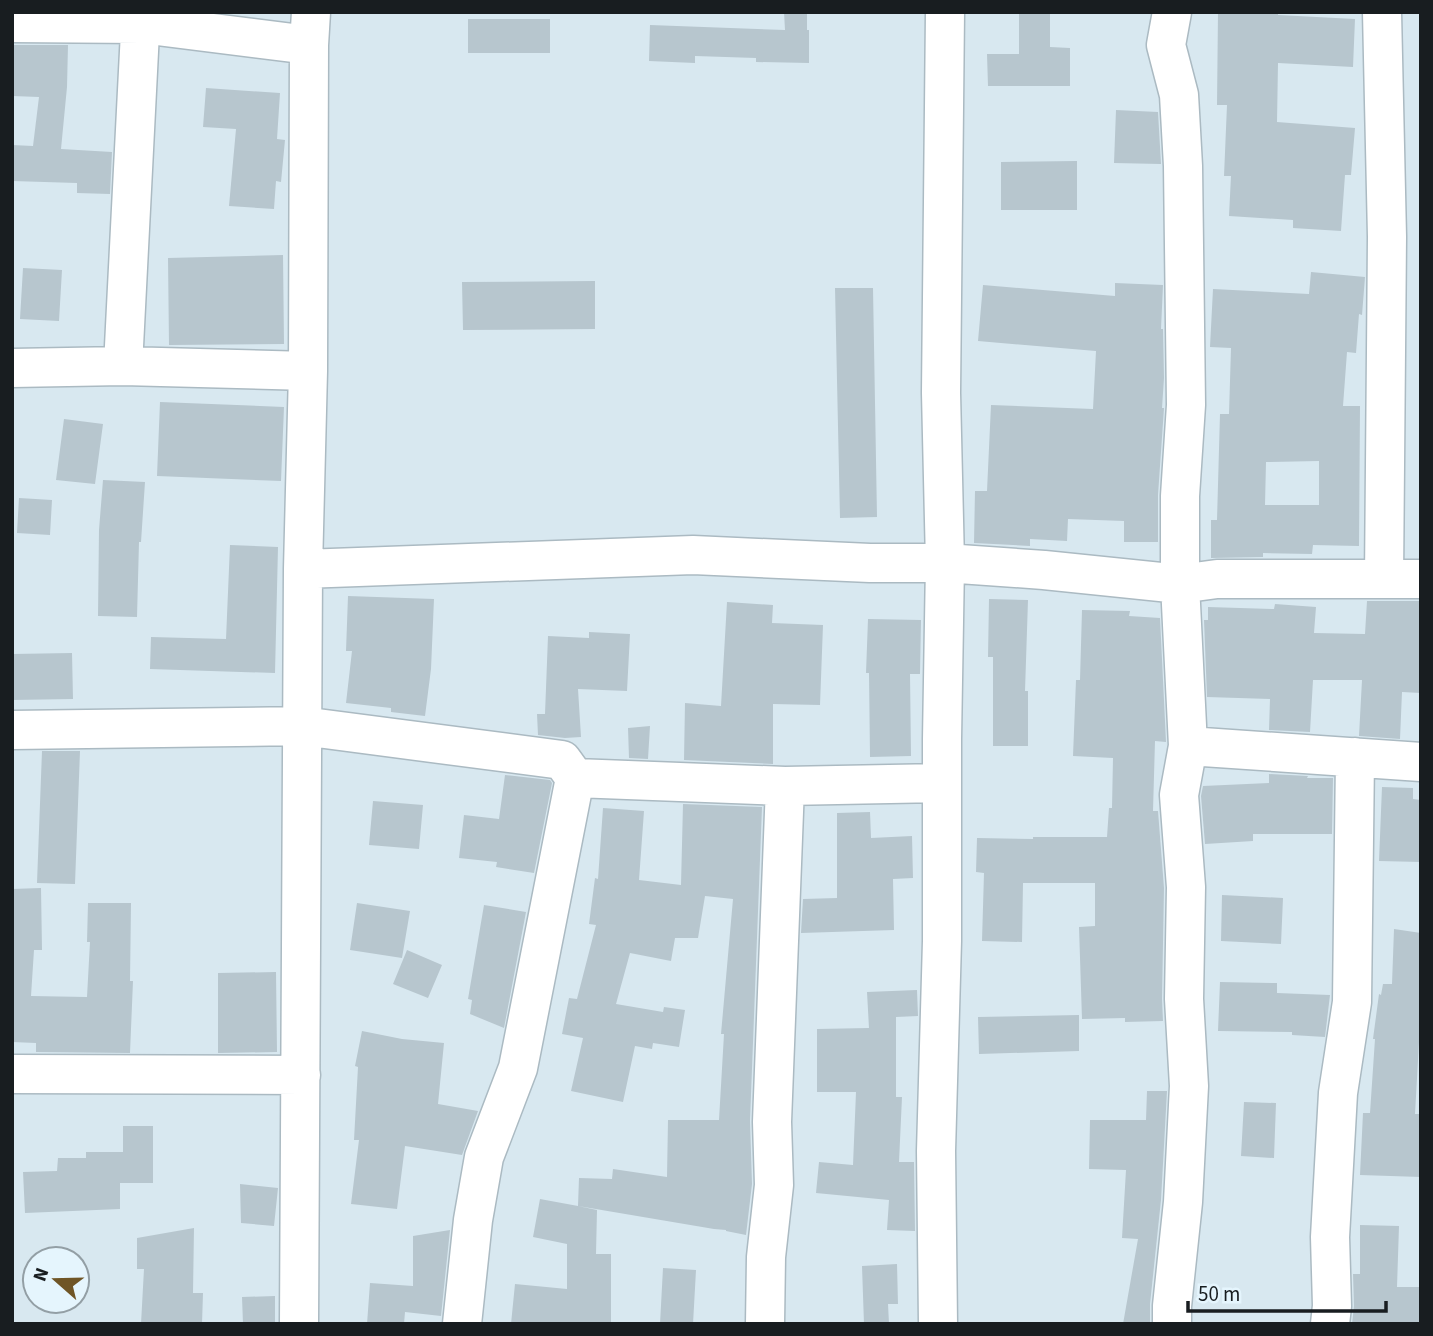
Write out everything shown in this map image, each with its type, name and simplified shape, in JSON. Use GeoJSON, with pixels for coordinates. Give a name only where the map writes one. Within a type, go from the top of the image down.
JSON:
{"type":"FeatureCollection","features":[{"type":"Feature","properties":{"kind":"street"},"geometry":{"type":"LineString","coordinates":[[938,1324],[936,1151],[942,941],[945,563],[941,393],[945,12]]}},
{"type":"Feature","properties":{"kind":"street"},"geometry":{"type":"LineString","coordinates":[[1172,12],[1166,45],[1179,95],[1183,179],[1186,405],[1180,496],[1180,584],[1188,746],[1179,795],[1186,887],[1184,999],[1189,1086],[1183,1202],[1172,1324]]}},
{"type":"Feature","properties":{"kind":"street"},"geometry":{"type":"LineString","coordinates":[[303,569],[693,555],[870,563],[945,563],[1180,584],[1217,579],[1402,579],[1387,237],[1382,12]]}},
{"type":"Feature","properties":{"kind":"street"},"geometry":{"type":"LineString","coordinates":[[12,23],[141,18],[310,28],[308,371],[303,569],[299,1324]]}},
{"type":"Feature","properties":{"kind":"street"},"geometry":{"type":"LineString","coordinates":[[123,366],[141,18]]}},
{"type":"Feature","properties":{"kind":"street"},"geometry":{"type":"LineString","coordinates":[[12,368],[123,366],[308,371]]}},
{"type":"Feature","properties":{"kind":"street"},"geometry":{"type":"LineString","coordinates":[[12,730],[302,726],[562,760],[575,778],[518,1068],[484,1157],[472,1220],[462,1324]]}},
{"type":"Feature","properties":{"kind":"street"},"geometry":{"type":"LineString","coordinates":[[1188,746],[1421,762]]}},
{"type":"Feature","properties":{"kind":"street"},"geometry":{"type":"LineString","coordinates":[[1330,1324],[1330,1237],[1338,1093],[1352,1002],[1355,757]]}},
{"type":"Feature","properties":{"kind":"street"},"geometry":{"type":"LineString","coordinates":[[575,778],[785,786],[942,783]]}},
{"type":"Feature","properties":{"kind":"street"},"geometry":{"type":"LineString","coordinates":[[765,1324],[766,1257],[774,1185],[772,1122],[785,786]]}},
{"type":"Feature","properties":{"kind":"street"},"geometry":{"type":"LineString","coordinates":[[12,1074],[301,1075]]}},
{"type":"Feature","properties":{"kind":"building"},"geometry":{"type":"Polygon","coordinates":[[[784,12],[807,12],[809,63],[756,62],[756,58],[695,56],[695,63],[649,61],[650,25],[785,30],[784,12]]]}},
{"type":"Feature","properties":{"kind":"building"},"geometry":{"type":"Polygon","coordinates":[[[1019,12],[1050,12],[1050,47],[1070,48],[1070,86],[988,86],[987,54],[1019,54],[1019,12]]]}},
{"type":"Feature","properties":{"kind":"building"},"geometry":{"type":"Polygon","coordinates":[[[1218,12],[1278,12],[1278,15],[1355,19],[1353,67],[1278,63],[1277,122],[1355,128],[1351,175],[1345,175],[1341,231],[1293,228],[1293,220],[1229,216],[1231,176],[1224,176],[1227,105],[1217,105],[1218,12]]]}},
{"type":"Feature","properties":{"kind":"building"},"geometry":{"type":"Polygon","coordinates":[[[468,19],[550,19],[550,53],[468,53],[468,19]]]}},
{"type":"Feature","properties":{"kind":"building"},"geometry":{"type":"Polygon","coordinates":[[[12,45],[68,45],[61,149],[112,152],[110,194],[77,193],[77,183],[12,181],[12,145],[33,146],[39,97],[12,96],[12,45]]]}},
{"type":"Feature","properties":{"kind":"building"},"geometry":{"type":"Polygon","coordinates":[[[206,88],[280,93],[277,139],[285,140],[281,182],[276,181],[274,209],[229,206],[236,129],[203,127],[206,88]]]}},
{"type":"Feature","properties":{"kind":"building"},"geometry":{"type":"Polygon","coordinates":[[[1116,110],[1158,112],[1161,164],[1114,163],[1116,110]]]}},
{"type":"Feature","properties":{"kind":"building"},"geometry":{"type":"Polygon","coordinates":[[[1077,161],[1077,210],[1001,210],[1001,162],[1077,161]]]}},
{"type":"Feature","properties":{"kind":"building"},"geometry":{"type":"Polygon","coordinates":[[[283,255],[284,344],[169,345],[168,258],[283,255]]]}},
{"type":"Feature","properties":{"kind":"building"},"geometry":{"type":"Polygon","coordinates":[[[23,268],[62,270],[59,321],[20,319],[23,268]]]}},
{"type":"Feature","properties":{"kind":"building"},"geometry":{"type":"Polygon","coordinates":[[[1311,272],[1365,277],[1356,353],[1347,352],[1343,406],[1360,406],[1359,546],[1313,545],[1312,554],[1263,553],[1263,557],[1211,558],[1211,520],[1217,520],[1220,414],[1229,414],[1231,348],[1210,347],[1213,289],[1309,294],[1311,272]],[[1319,461],[1266,462],[1265,505],[1319,505],[1319,461]]]}},
{"type":"Feature","properties":{"kind":"building"},"geometry":{"type":"Polygon","coordinates":[[[595,281],[595,329],[463,330],[462,282],[595,281]]]}},
{"type":"Feature","properties":{"kind":"building"},"geometry":{"type":"Polygon","coordinates":[[[1115,283],[1163,285],[1161,329],[1164,408],[1158,495],[1158,542],[1124,542],[1124,521],[1068,519],[1067,541],[1030,539],[1030,546],[974,543],[975,491],[987,491],[991,405],[1093,409],[1096,351],[978,341],[983,285],[1115,296],[1115,283]]]}},
{"type":"Feature","properties":{"kind":"building"},"geometry":{"type":"Polygon","coordinates":[[[835,288],[873,288],[877,517],[840,518],[835,288]]]}},
{"type":"Feature","properties":{"kind":"building"},"geometry":{"type":"Polygon","coordinates":[[[160,402],[284,407],[281,481],[157,476],[160,402]]]}},
{"type":"Feature","properties":{"kind":"building"},"geometry":{"type":"Polygon","coordinates":[[[64,419],[103,424],[95,484],[56,480],[64,419]]]}},
{"type":"Feature","properties":{"kind":"building"},"geometry":{"type":"Polygon","coordinates":[[[103,480],[145,482],[139,542],[137,617],[98,616],[99,530],[103,480]]]}},
{"type":"Feature","properties":{"kind":"building"},"geometry":{"type":"Polygon","coordinates":[[[19,498],[52,500],[50,535],[17,533],[19,498]]]}},
{"type":"Feature","properties":{"kind":"building"},"geometry":{"type":"Polygon","coordinates":[[[230,545],[278,547],[275,673],[150,669],[151,637],[226,639],[230,545]]]}},
{"type":"Feature","properties":{"kind":"building"},"geometry":{"type":"Polygon","coordinates":[[[348,596],[434,599],[431,669],[425,716],[391,712],[391,708],[346,703],[352,651],[346,651],[348,596]]]}},
{"type":"Feature","properties":{"kind":"building"},"geometry":{"type":"Polygon","coordinates":[[[989,599],[1028,600],[1025,691],[1028,691],[1028,746],[993,746],[993,657],[988,657],[989,599]]]}},
{"type":"Feature","properties":{"kind":"building"},"geometry":{"type":"Polygon","coordinates":[[[1367,601],[1421,601],[1421,693],[1402,692],[1400,739],[1359,736],[1362,680],[1313,680],[1310,732],[1269,730],[1270,699],[1207,697],[1204,620],[1208,620],[1208,607],[1274,609],[1275,604],[1316,607],[1314,633],[1365,634],[1367,601]]]}},
{"type":"Feature","properties":{"kind":"building"},"geometry":{"type":"Polygon","coordinates":[[[727,602],[773,605],[772,623],[823,625],[820,705],[773,704],[773,764],[684,760],[685,703],[721,706],[727,602]]]}},
{"type":"Feature","properties":{"kind":"building"},"geometry":{"type":"Polygon","coordinates":[[[1082,610],[1130,611],[1129,616],[1160,618],[1166,742],[1155,741],[1153,811],[1158,811],[1164,888],[1163,1021],[1082,1019],[1079,927],[1095,926],[1095,883],[1023,883],[1022,942],[982,941],[984,873],[976,872],[977,838],[1107,837],[1109,808],[1112,808],[1113,758],[1073,756],[1076,680],[1080,680],[1082,610]]]}},
{"type":"Feature","properties":{"kind":"building"},"geometry":{"type":"Polygon","coordinates":[[[868,619],[921,620],[920,674],[910,674],[911,756],[870,757],[869,673],[866,673],[868,619]]]}},
{"type":"Feature","properties":{"kind":"building"},"geometry":{"type":"Polygon","coordinates":[[[589,632],[630,634],[627,691],[578,689],[581,737],[538,735],[537,714],[545,714],[548,636],[589,638],[589,632]]]}},
{"type":"Feature","properties":{"kind":"building"},"geometry":{"type":"Polygon","coordinates":[[[72,653],[73,699],[12,700],[12,654],[72,653]]]}},
{"type":"Feature","properties":{"kind":"building"},"geometry":{"type":"Polygon","coordinates":[[[650,726],[648,759],[629,758],[628,728],[650,726]]]}},
{"type":"Feature","properties":{"kind":"building"},"geometry":{"type":"Polygon","coordinates":[[[42,751],[80,751],[75,884],[37,883],[42,751]]]}},
{"type":"Feature","properties":{"kind":"building"},"geometry":{"type":"Polygon","coordinates":[[[1269,774],[1333,778],[1332,834],[1253,834],[1253,841],[1205,844],[1201,796],[1203,786],[1269,783],[1269,774]]]}},
{"type":"Feature","properties":{"kind":"building"},"geometry":{"type":"Polygon","coordinates":[[[505,775],[550,780],[552,783],[534,873],[496,867],[497,862],[459,858],[464,815],[499,819],[505,775]]]}},
{"type":"Feature","properties":{"kind":"building"},"geometry":{"type":"Polygon","coordinates":[[[1382,787],[1413,788],[1413,799],[1421,800],[1421,862],[1379,861],[1382,787]]]}},
{"type":"Feature","properties":{"kind":"building"},"geometry":{"type":"Polygon","coordinates":[[[373,801],[423,805],[419,849],[369,845],[373,801]]]}},
{"type":"Feature","properties":{"kind":"building"},"geometry":{"type":"Polygon","coordinates":[[[683,804],[762,807],[750,1121],[752,1184],[746,1235],[578,1206],[579,1178],[612,1179],[613,1169],[667,1177],[668,1120],[719,1120],[724,1034],[721,1034],[733,899],[705,896],[698,938],[675,938],[671,961],[630,953],[616,1004],[663,1012],[664,1007],[685,1010],[679,1047],[653,1043],[652,1049],[635,1046],[623,1102],[571,1091],[583,1038],[562,1034],[569,998],[577,999],[596,925],[589,924],[595,878],[598,879],[603,808],[644,811],[639,880],[681,885],[683,804]]]}},
{"type":"Feature","properties":{"kind":"building"},"geometry":{"type":"Polygon","coordinates":[[[870,812],[871,838],[912,836],[913,878],[893,879],[894,930],[801,933],[803,899],[837,898],[837,813],[870,812]]]}},
{"type":"Feature","properties":{"kind":"building"},"geometry":{"type":"Polygon","coordinates":[[[41,888],[42,950],[34,950],[31,996],[87,997],[90,942],[87,942],[88,903],[131,903],[130,981],[133,981],[130,1053],[36,1052],[36,1043],[12,1042],[12,889],[41,888]]]}},
{"type":"Feature","properties":{"kind":"building"},"geometry":{"type":"Polygon","coordinates":[[[1222,895],[1283,898],[1281,944],[1221,941],[1222,895]]]}},
{"type":"Feature","properties":{"kind":"building"},"geometry":{"type":"Polygon","coordinates":[[[357,903],[410,911],[402,958],[350,950],[357,903]]]}},
{"type":"Feature","properties":{"kind":"building"},"geometry":{"type":"Polygon","coordinates":[[[484,905],[526,912],[504,1028],[470,1014],[472,1000],[468,999],[484,905]]]}},
{"type":"Feature","properties":{"kind":"building"},"geometry":{"type":"Polygon","coordinates":[[[1394,929],[1421,933],[1421,1042],[1415,1114],[1421,1114],[1421,1177],[1360,1175],[1363,1113],[1370,1113],[1373,1039],[1379,994],[1381,995],[1383,984],[1392,984],[1394,929]]]}},
{"type":"Feature","properties":{"kind":"building"},"geometry":{"type":"Polygon","coordinates":[[[407,950],[442,965],[428,998],[393,984],[407,950]]]}},
{"type":"Feature","properties":{"kind":"building"},"geometry":{"type":"Polygon","coordinates":[[[276,972],[277,1052],[218,1053],[218,973],[276,972]]]}},
{"type":"Feature","properties":{"kind":"building"},"geometry":{"type":"Polygon","coordinates":[[[1220,982],[1277,983],[1277,993],[1330,995],[1325,1037],[1292,1035],[1292,1032],[1218,1031],[1220,982]]]}},
{"type":"Feature","properties":{"kind":"building"},"geometry":{"type":"Polygon","coordinates":[[[917,990],[918,1016],[896,1017],[896,1097],[902,1097],[899,1162],[914,1162],[915,1231],[887,1230],[889,1200],[816,1193],[819,1162],[853,1165],[856,1092],[817,1092],[817,1029],[869,1028],[867,992],[917,990]]]}},
{"type":"Feature","properties":{"kind":"building"},"geometry":{"type":"Polygon","coordinates":[[[1079,1015],[1079,1051],[979,1054],[978,1017],[1079,1015]]]}},
{"type":"Feature","properties":{"kind":"building"},"geometry":{"type":"Polygon","coordinates":[[[362,1031],[402,1039],[444,1043],[438,1104],[478,1111],[462,1155],[405,1146],[397,1209],[351,1204],[359,1140],[354,1140],[358,1067],[355,1066],[362,1031]]]}},
{"type":"Feature","properties":{"kind":"building"},"geometry":{"type":"Polygon","coordinates":[[[1147,1091],[1167,1091],[1150,1324],[1123,1324],[1138,1239],[1122,1238],[1126,1170],[1089,1169],[1090,1120],[1146,1120],[1147,1091]]]}},
{"type":"Feature","properties":{"kind":"building"},"geometry":{"type":"Polygon","coordinates":[[[1244,1102],[1276,1103],[1274,1158],[1241,1156],[1244,1102]]]}},
{"type":"Feature","properties":{"kind":"building"},"geometry":{"type":"Polygon","coordinates":[[[123,1126],[153,1126],[153,1183],[120,1183],[120,1209],[25,1213],[23,1172],[57,1171],[58,1158],[86,1158],[86,1152],[123,1152],[123,1126]]]}},
{"type":"Feature","properties":{"kind":"building"},"geometry":{"type":"Polygon","coordinates":[[[240,1184],[278,1188],[274,1226],[241,1223],[240,1184]]]}},
{"type":"Feature","properties":{"kind":"building"},"geometry":{"type":"Polygon","coordinates":[[[540,1199],[597,1210],[596,1254],[611,1254],[611,1324],[511,1324],[515,1284],[567,1289],[567,1244],[533,1237],[540,1199]]]}},
{"type":"Feature","properties":{"kind":"building"},"geometry":{"type":"Polygon","coordinates":[[[1360,1225],[1399,1226],[1397,1287],[1421,1287],[1421,1324],[1352,1324],[1353,1274],[1360,1274],[1360,1225]]]}},
{"type":"Feature","properties":{"kind":"building"},"geometry":{"type":"Polygon","coordinates":[[[194,1228],[193,1293],[203,1293],[202,1324],[141,1324],[144,1269],[137,1269],[137,1238],[194,1228]]]}},
{"type":"Feature","properties":{"kind":"building"},"geometry":{"type":"Polygon","coordinates":[[[450,1230],[441,1316],[405,1312],[404,1324],[367,1324],[370,1283],[413,1286],[413,1236],[450,1230]]]}},
{"type":"Feature","properties":{"kind":"building"},"geometry":{"type":"Polygon","coordinates":[[[897,1264],[898,1304],[888,1304],[889,1324],[864,1324],[862,1266],[897,1264]]]}},
{"type":"Feature","properties":{"kind":"building"},"geometry":{"type":"Polygon","coordinates":[[[663,1268],[696,1270],[693,1324],[660,1324],[663,1268]]]}},
{"type":"Feature","properties":{"kind":"building"},"geometry":{"type":"Polygon","coordinates":[[[275,1296],[275,1324],[243,1324],[242,1297],[275,1296]]]}}]}
